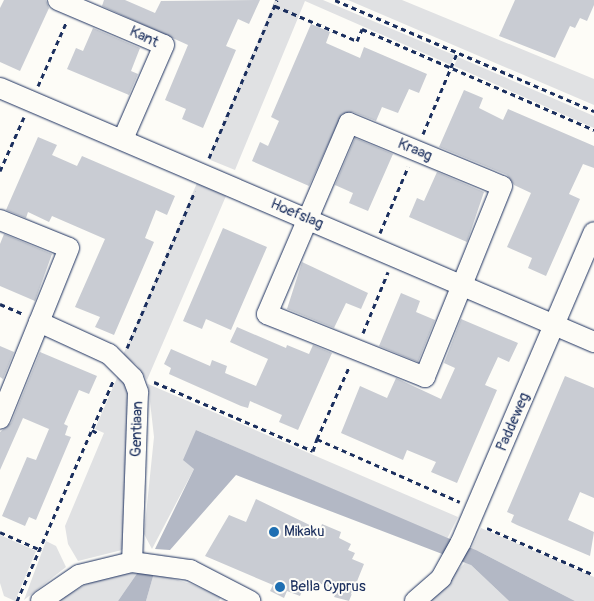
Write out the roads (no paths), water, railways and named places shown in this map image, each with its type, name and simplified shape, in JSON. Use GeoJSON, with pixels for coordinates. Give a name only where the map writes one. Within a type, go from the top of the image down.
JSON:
{"type":"FeatureCollection","features":[{"type":"Feature","properties":{"kind":"street","name":"Kant"},"geometry":{"type":"LineString","coordinates":[[66,3],[164,45],[123,139]]}},
{"type":"Feature","properties":{"kind":"street","name":"Hoefslag"},"geometry":{"type":"LineString","coordinates":[[0,88],[594,342]]}},
{"type":"Feature","properties":{"kind":"street","name":"Kraag"},"geometry":{"type":"LineString","coordinates":[[349,123],[502,186],[462,285],[425,377],[355,352],[267,314],[349,123]]}},
{"type":"Feature","properties":{"kind":"street"},"geometry":{"type":"LineString","coordinates":[[0,220],[69,248],[0,419]]}},
{"type":"Feature","properties":{"kind":"street","name":"Paddeweg"},"geometry":{"type":"LineString","coordinates":[[416,601],[430,591],[449,565],[461,542],[594,232]]}},
{"type":"Feature","properties":{"kind":"street","name":"Gentiaan"},"geometry":{"type":"LineString","coordinates":[[39,322],[121,362],[138,392],[139,562]]}},
{"type":"Feature","properties":{"kind":"street"},"geometry":{"type":"LineString","coordinates":[[41,601],[79,575],[139,562],[172,565],[190,570],[250,601]]}},
{"type":"Feature","properties":{"kind":"place","name":"Mikaku"},"geometry":{"type":"Point","coordinates":[274,532]}},
{"type":"Feature","properties":{"kind":"place","name":"Bella Cyprus"},"geometry":{"type":"Point","coordinates":[280,587]}}]}
